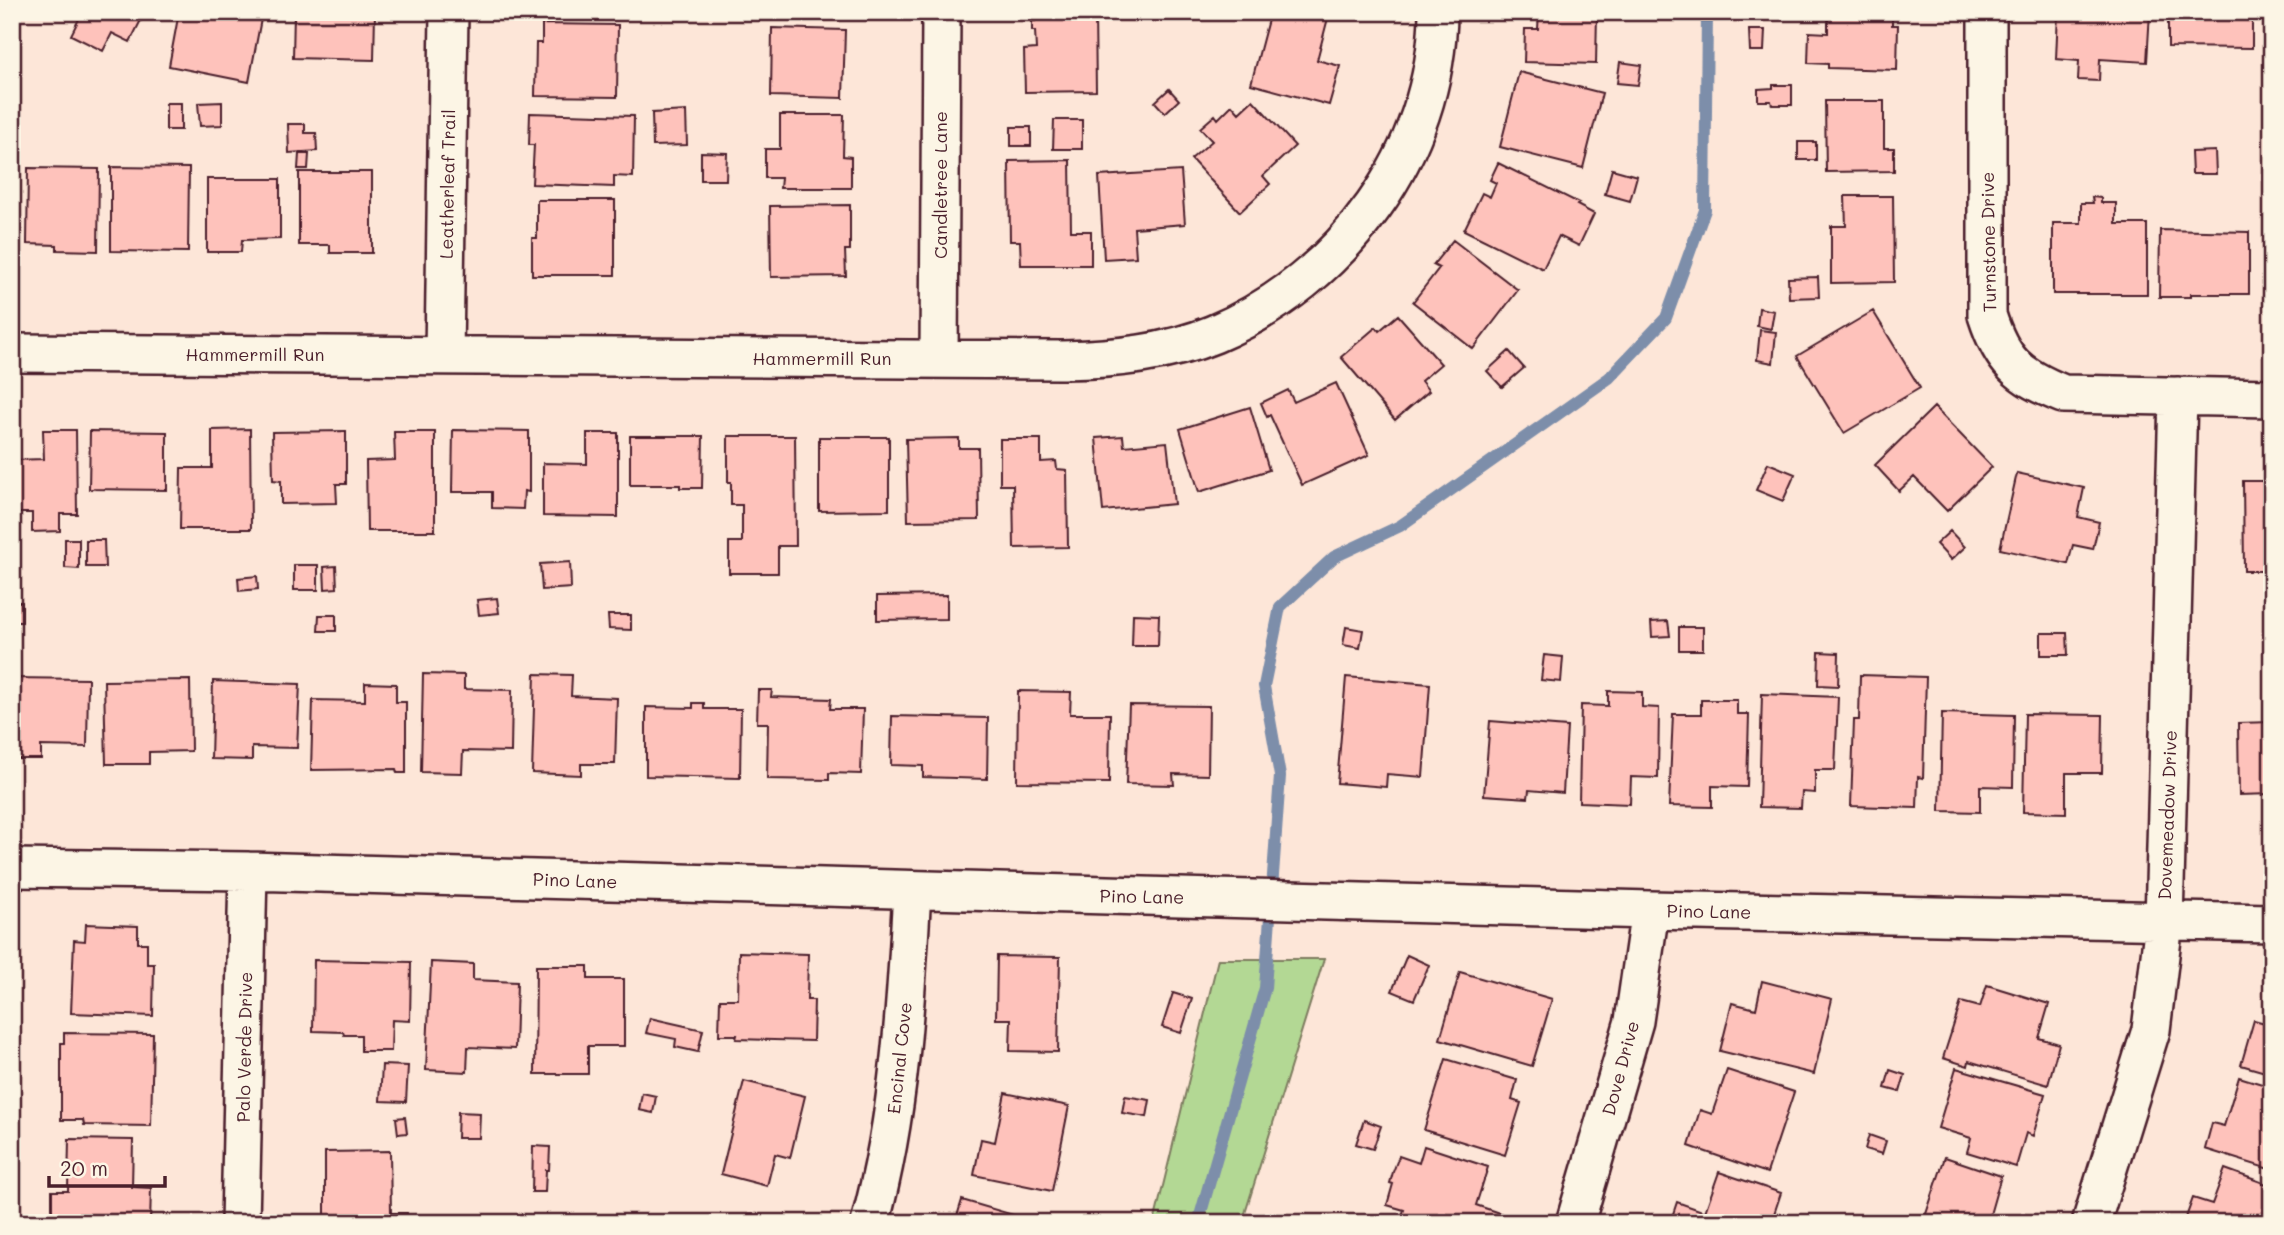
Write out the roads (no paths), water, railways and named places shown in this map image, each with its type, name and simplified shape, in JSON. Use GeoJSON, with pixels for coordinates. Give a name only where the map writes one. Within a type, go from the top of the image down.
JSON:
{"type":"FeatureCollection","features":[{"type":"Feature","properties":{"kind":"street","name":"Leatherleaf Trail"},"geometry":{"type":"LineString","coordinates":[[444,356],[449,12]]}},
{"type":"Feature","properties":{"kind":"street","name":"Candletree Lane"},"geometry":{"type":"LineString","coordinates":[[939,359],[941,12]]}},
{"type":"Feature","properties":{"kind":"street","name":"Hammermill Run"},"geometry":{"type":"LineString","coordinates":[[12,353],[1110,359],[1160,351],[1212,335],[1253,315],[1295,288],[1336,252],[1361,224],[1387,186],[1419,118],[1430,80],[1438,33],[1438,12]]}},
{"type":"Feature","properties":{"kind":"street","name":"Turnstone Drive"},"geometry":{"type":"LineString","coordinates":[[1987,12],[1987,315],[1995,341],[2010,363],[2035,383],[2063,394],[2272,398]]}},
{"type":"Feature","properties":{"kind":"street","name":"Dovemeadow Drive"},"geometry":{"type":"LineString","coordinates":[[2091,1223],[2151,1030],[2164,922],[2178,396]]}},
{"type":"Feature","properties":{"kind":"street","name":"Pino Lane"},"geometry":{"type":"LineString","coordinates":[[12,868],[248,870],[1650,910],[2272,923]]}},
{"type":"Feature","properties":{"kind":"street","name":"Palo Verde Drive"},"geometry":{"type":"LineString","coordinates":[[240,1223],[248,870]]}},
{"type":"Feature","properties":{"kind":"street","name":"Encinal Cove"},"geometry":{"type":"LineString","coordinates":[[870,1223],[894,1117],[903,1038],[912,890]]}},
{"type":"Feature","properties":{"kind":"street","name":"Dove Drive"},"geometry":{"type":"LineString","coordinates":[[1575,1223],[1634,1021],[1650,910]]}},
{"type":"Feature","properties":{"kind":"waterway"},"geometry":{"type":"LineString","coordinates":[[1198,1223],[1265,988],[1280,776],[1264,686],[1280,607],[1334,557],[1400,526],[1609,378],[1666,318],[1705,210],[1707,12]]}}]}
